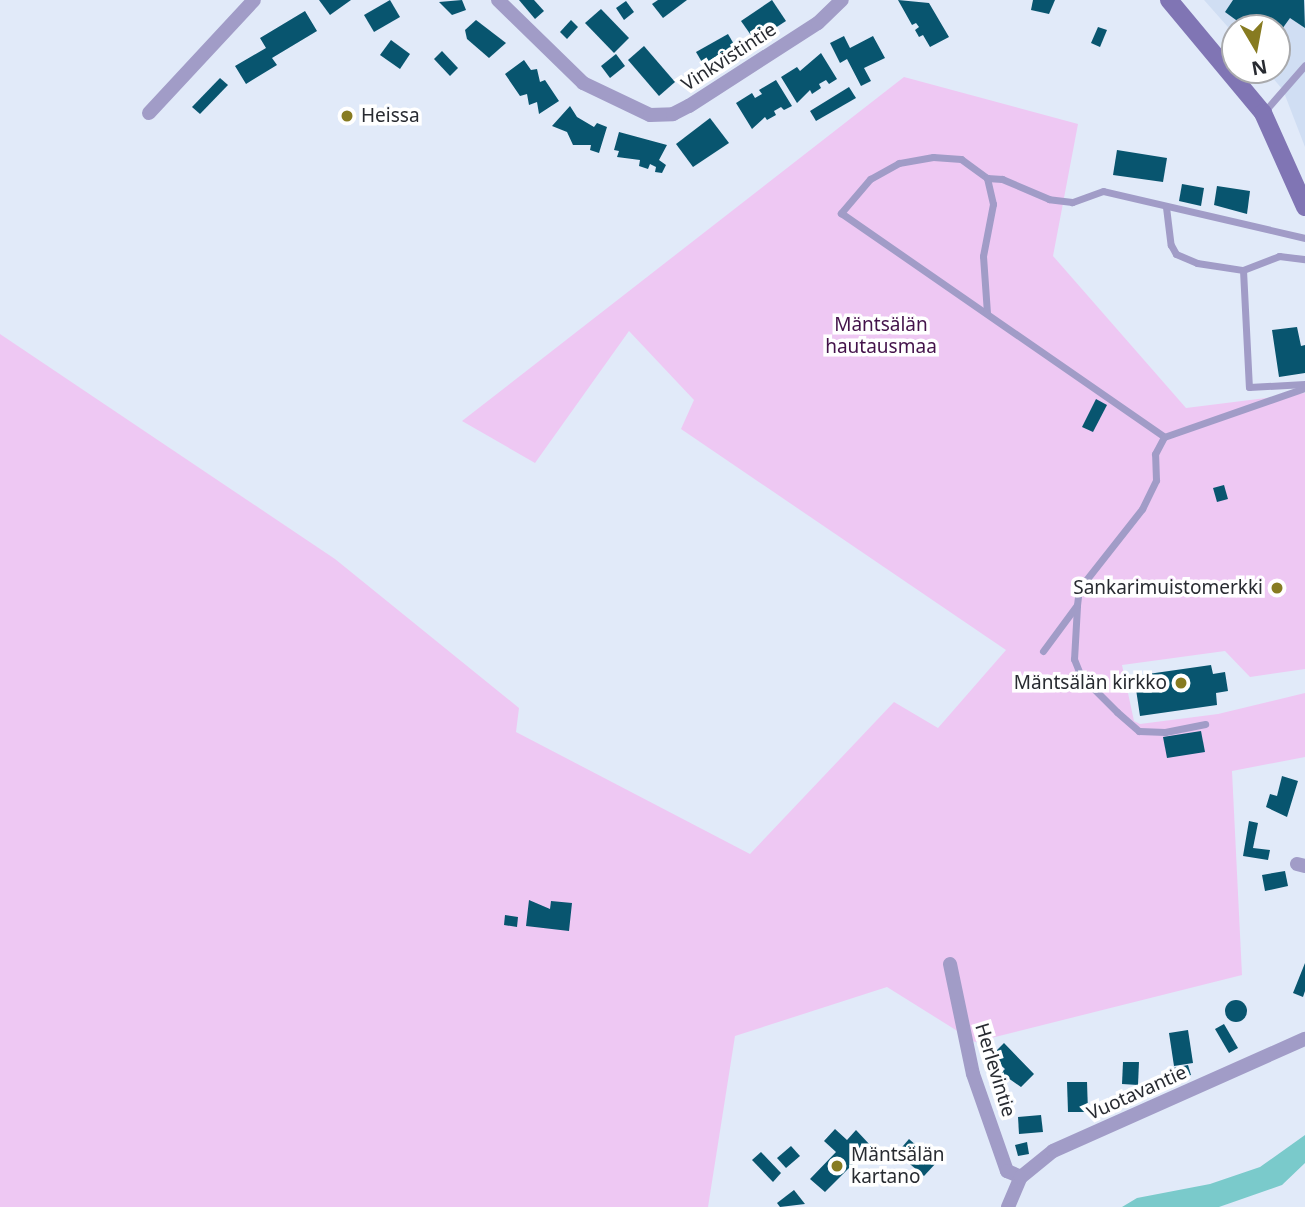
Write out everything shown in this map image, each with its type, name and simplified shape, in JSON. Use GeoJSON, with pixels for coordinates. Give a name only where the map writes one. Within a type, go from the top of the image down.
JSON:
{"type":"FeatureCollection","features":[{"type":"Feature","properties":{"kind":"main road"},"geometry":{"type":"LineString","coordinates":[[1169,0],[1263,113],[1305,207]]}},
{"type":"Feature","properties":{"kind":"street"},"geometry":{"type":"LineString","coordinates":[[149,113],[254,0]]}},
{"type":"Feature","properties":{"kind":"street","name":"Vinkvistintie"},"geometry":{"type":"LineString","coordinates":[[498,0],[583,83],[650,115],[673,114],[689,106],[818,23],[842,0]]}},
{"type":"Feature","properties":{"kind":"street","name":"Herlevintie"},"geometry":{"type":"LineString","coordinates":[[950,964],[973,1074],[1007,1171],[1021,1177]]}},
{"type":"Feature","properties":{"kind":"street","name":"Vuotavantie"},"geometry":{"type":"LineString","coordinates":[[1008,1207],[1021,1177],[1053,1152],[1305,1039]]}},
{"type":"Feature","properties":{"kind":"lane"},"geometry":{"type":"LineString","coordinates":[[1263,113],[1305,65]]}},
{"type":"Feature","properties":{"kind":"lane"},"geometry":{"type":"LineString","coordinates":[[1164,436],[841,213],[870,178],[899,163],[933,157],[961,159],[987,178],[1002,179],[1049,199],[1072,202],[1102,191],[1305,238]]}},
{"type":"Feature","properties":{"kind":"lane"},"geometry":{"type":"LineString","coordinates":[[987,178],[993,204],[983,256],[987,313]]}},
{"type":"Feature","properties":{"kind":"lane"},"geometry":{"type":"LineString","coordinates":[[1166,207],[1167,232],[1176,254],[1197,263],[1243,270],[1279,256],[1305,259]]}},
{"type":"Feature","properties":{"kind":"lane"},"geometry":{"type":"LineString","coordinates":[[1243,270],[1249,387],[1305,386]]}},
{"type":"Feature","properties":{"kind":"lane"},"geometry":{"type":"LineString","coordinates":[[1205,723],[1165,732],[1139,731],[1081,676],[1074,659],[1079,589],[1150,494],[1156,480],[1155,454],[1164,436],[1305,386]]}},
{"type":"Feature","properties":{"kind":"lane"},"geometry":{"type":"LineString","coordinates":[[1044,651],[1077,605]]}},
{"type":"Feature","properties":{"kind":"shaded area"},"geometry":{"type":"Polygon","coordinates":[[[1204,0],[1305,0],[1305,147],[1283,90],[1278,84],[1291,84],[1291,14],[1221,14],[1221,19],[1204,0]]]}},
{"type":"Feature","properties":{"kind":"shaded area"},"geometry":{"type":"Polygon","coordinates":[[[1305,1135],[1305,1163],[1282,1185],[1219,1207],[1122,1207],[1137,1198],[1210,1184],[1260,1167],[1305,1135]]]}},
{"type":"Feature","properties":{"kind":"green space","name":"Mäntsälän hautausmaa"},"geometry":{"type":"Polygon","coordinates":[[[904,77],[1078,124],[1053,256],[1186,408],[1305,393],[1305,669],[1250,677],[1225,651],[1122,665],[1134,721],[1140,724],[1218,714],[1305,693],[1305,757],[1232,771],[1242,975],[975,1042],[887,987],[735,1036],[708,1207],[0,1207],[0,334],[335,559],[519,708],[516,732],[750,854],[894,702],[938,728],[1006,650],[681,429],[694,400],[629,331],[535,463],[462,421],[904,77]]]}},
{"type":"Feature","properties":{"kind":"building"},"geometry":{"type":"Polygon","coordinates":[[[319,0],[351,0],[330,15],[319,0]]]}},
{"type":"Feature","properties":{"kind":"building"},"geometry":{"type":"Polygon","coordinates":[[[390,0],[400,17],[374,32],[364,15],[390,0]]]}},
{"type":"Feature","properties":{"kind":"building"},"geometry":{"type":"Polygon","coordinates":[[[462,0],[466,10],[452,15],[439,2],[462,0]]]}},
{"type":"Feature","properties":{"kind":"building"},"geometry":{"type":"Polygon","coordinates":[[[519,0],[534,0],[544,11],[535,19],[519,0]]]}},
{"type":"Feature","properties":{"kind":"building"},"geometry":{"type":"Polygon","coordinates":[[[658,0],[687,0],[663,18],[652,4],[658,0]]]}},
{"type":"Feature","properties":{"kind":"building"},"geometry":{"type":"Polygon","coordinates":[[[772,0],[786,21],[755,41],[741,21],[772,0]]]}},
{"type":"Feature","properties":{"kind":"building"},"geometry":{"type":"Polygon","coordinates":[[[898,0],[929,3],[949,37],[930,47],[923,35],[919,37],[915,30],[919,27],[916,23],[912,25],[898,0]]]}},
{"type":"Feature","properties":{"kind":"building"},"geometry":{"type":"Polygon","coordinates":[[[1033,0],[1055,0],[1049,14],[1031,10],[1033,0]]]}},
{"type":"Feature","properties":{"kind":"building"},"geometry":{"type":"Polygon","coordinates":[[[1233,0],[1304,0],[1305,28],[1291,19],[1291,14],[1225,12],[1233,0]]]}},
{"type":"Feature","properties":{"kind":"building"},"geometry":{"type":"Polygon","coordinates":[[[626,1],[634,12],[624,20],[616,8],[626,1]]]}},
{"type":"Feature","properties":{"kind":"building"},"geometry":{"type":"Polygon","coordinates":[[[601,9],[629,38],[614,53],[585,23],[601,9]]]}},
{"type":"Feature","properties":{"kind":"building"},"geometry":{"type":"Polygon","coordinates":[[[305,11],[317,31],[272,58],[277,65],[246,84],[235,66],[266,48],[260,38],[305,11]]]}},
{"type":"Feature","properties":{"kind":"building"},"geometry":{"type":"Polygon","coordinates":[[[476,20],[506,43],[489,58],[467,39],[465,30],[476,20]]]}},
{"type":"Feature","properties":{"kind":"building"},"geometry":{"type":"Polygon","coordinates":[[[571,20],[578,27],[567,39],[560,32],[571,20]]]}},
{"type":"Feature","properties":{"kind":"building"},"geometry":{"type":"Polygon","coordinates":[[[1098,27],[1107,30],[1100,47],[1091,43],[1098,27]]]}},
{"type":"Feature","properties":{"kind":"building"},"geometry":{"type":"Polygon","coordinates":[[[728,34],[738,51],[706,69],[696,52],[728,34]]]}},
{"type":"Feature","properties":{"kind":"building"},"geometry":{"type":"Polygon","coordinates":[[[844,36],[850,48],[873,36],[885,58],[864,68],[871,81],[861,86],[847,59],[840,63],[830,43],[844,36]]]}},
{"type":"Feature","properties":{"kind":"building"},"geometry":{"type":"Polygon","coordinates":[[[391,40],[410,54],[400,69],[380,55],[391,40]]]}},
{"type":"Feature","properties":{"kind":"building"},"geometry":{"type":"Polygon","coordinates":[[[644,46],[675,82],[659,96],[628,60],[644,46]]]}},
{"type":"Feature","properties":{"kind":"building"},"geometry":{"type":"Polygon","coordinates":[[[442,51],[458,68],[450,76],[434,59],[442,51]]]}},
{"type":"Feature","properties":{"kind":"building"},"geometry":{"type":"Polygon","coordinates":[[[821,53],[837,79],[829,84],[826,80],[819,84],[821,88],[812,94],[810,90],[797,103],[781,77],[797,67],[800,71],[821,53]]]}},
{"type":"Feature","properties":{"kind":"building"},"geometry":{"type":"Polygon","coordinates":[[[616,54],[625,66],[610,78],[601,66],[616,54]]]}},
{"type":"Feature","properties":{"kind":"building"},"geometry":{"type":"Polygon","coordinates":[[[524,60],[531,70],[537,69],[540,82],[545,80],[559,101],[539,114],[537,102],[529,105],[527,94],[520,96],[505,74],[524,60]]]}},
{"type":"Feature","properties":{"kind":"building"},"geometry":{"type":"Polygon","coordinates":[[[220,78],[228,85],[200,114],[192,107],[220,78]]]}},
{"type":"Feature","properties":{"kind":"building"},"geometry":{"type":"Polygon","coordinates":[[[776,80],[792,106],[774,111],[776,115],[767,120],[765,117],[752,129],[736,103],[752,93],[755,98],[762,94],[759,90],[776,80]]]}},
{"type":"Feature","properties":{"kind":"building"},"geometry":{"type":"Polygon","coordinates":[[[849,87],[856,98],[816,121],[810,111],[849,87]]]}},
{"type":"Feature","properties":{"kind":"building"},"geometry":{"type":"Polygon","coordinates":[[[570,106],[577,117],[594,127],[597,123],[607,127],[599,153],[590,150],[591,145],[573,145],[567,132],[552,126],[570,106]]]}},
{"type":"Feature","properties":{"kind":"building"},"geometry":{"type":"Polygon","coordinates":[[[710,118],[729,143],[693,167],[676,144],[710,118]]]}},
{"type":"Feature","properties":{"kind":"building"},"geometry":{"type":"Polygon","coordinates":[[[619,132],[667,145],[659,160],[666,165],[662,173],[655,172],[656,167],[650,164],[648,169],[639,166],[640,160],[617,157],[619,151],[614,150],[619,132]]]}},
{"type":"Feature","properties":{"kind":"building"},"geometry":{"type":"Polygon","coordinates":[[[1117,150],[1167,158],[1163,182],[1113,175],[1117,150]]]}},
{"type":"Feature","properties":{"kind":"building"},"geometry":{"type":"Polygon","coordinates":[[[1182,184],[1204,188],[1201,206],[1179,201],[1182,184]]]}},
{"type":"Feature","properties":{"kind":"building"},"geometry":{"type":"Polygon","coordinates":[[[1217,186],[1250,191],[1247,214],[1214,205],[1217,186]]]}},
{"type":"Feature","properties":{"kind":"building"},"geometry":{"type":"Polygon","coordinates":[[[1297,327],[1301,346],[1305,345],[1305,373],[1279,377],[1272,330],[1297,327]]]}},
{"type":"Feature","properties":{"kind":"building"},"geometry":{"type":"Polygon","coordinates":[[[1096,399],[1107,405],[1093,432],[1082,427],[1096,399]]]}},
{"type":"Feature","properties":{"kind":"building"},"geometry":{"type":"Polygon","coordinates":[[[1224,485],[1228,499],[1217,502],[1213,488],[1224,485]]]}},
{"type":"Feature","properties":{"kind":"building","name":"Mäntsälän kirkko"},"geometry":{"type":"Polygon","coordinates":[[[1211,665],[1213,674],[1225,672],[1228,691],[1216,693],[1217,705],[1140,716],[1134,676],[1211,665]]]}},
{"type":"Feature","properties":{"kind":"building"},"geometry":{"type":"Polygon","coordinates":[[[1201,731],[1205,752],[1167,758],[1163,737],[1201,731]]]}},
{"type":"Feature","properties":{"kind":"building"},"geometry":{"type":"Polygon","coordinates":[[[1282,776],[1298,781],[1287,817],[1266,807],[1270,794],[1277,796],[1282,776]]]}},
{"type":"Feature","properties":{"kind":"building"},"geometry":{"type":"Polygon","coordinates":[[[1249,821],[1258,823],[1253,848],[1270,850],[1268,860],[1243,856],[1249,821]]]}},
{"type":"Feature","properties":{"kind":"building"},"geometry":{"type":"Polygon","coordinates":[[[1285,871],[1288,886],[1265,891],[1262,875],[1285,871]]]}},
{"type":"Feature","properties":{"kind":"building"},"geometry":{"type":"Polygon","coordinates":[[[529,900],[550,909],[551,901],[572,903],[569,931],[526,926],[529,900]]]}},
{"type":"Feature","properties":{"kind":"building"},"geometry":{"type":"Polygon","coordinates":[[[505,915],[518,917],[517,927],[504,925],[505,915]]]}},
{"type":"Feature","properties":{"kind":"building"},"geometry":{"type":"Polygon","coordinates":[[[1305,963],[1305,991],[1303,997],[1293,993],[1305,963]]]}},
{"type":"Feature","properties":{"kind":"building"},"geometry":{"type":"Polygon","coordinates":[[[1236,1000],[1244,1003],[1247,1011],[1244,1019],[1236,1022],[1228,1019],[1225,1011],[1228,1003],[1236,1000]]]}},
{"type":"Feature","properties":{"kind":"building"},"geometry":{"type":"Polygon","coordinates":[[[1224,1024],[1238,1048],[1229,1053],[1215,1029],[1224,1024]]]}},
{"type":"Feature","properties":{"kind":"building"},"geometry":{"type":"Polygon","coordinates":[[[1188,1030],[1193,1063],[1174,1066],[1169,1033],[1188,1030]]]}},
{"type":"Feature","properties":{"kind":"building"},"geometry":{"type":"Polygon","coordinates":[[[1004,1043],[1034,1074],[1021,1087],[1001,1073],[1005,1069],[991,1056],[1004,1043]]]}},
{"type":"Feature","properties":{"kind":"building"},"geometry":{"type":"Polygon","coordinates":[[[1123,1062],[1139,1062],[1138,1085],[1122,1084],[1123,1062]]]}},
{"type":"Feature","properties":{"kind":"building"},"geometry":{"type":"Polygon","coordinates":[[[1188,1065],[1191,1075],[1176,1078],[1173,1068],[1188,1065]]]}},
{"type":"Feature","properties":{"kind":"building"},"geometry":{"type":"Polygon","coordinates":[[[1067,1082],[1087,1082],[1088,1112],[1068,1112],[1067,1082]]]}},
{"type":"Feature","properties":{"kind":"building"},"geometry":{"type":"Polygon","coordinates":[[[1135,1093],[1139,1102],[1126,1107],[1122,1097],[1135,1093]]]}},
{"type":"Feature","properties":{"kind":"building"},"geometry":{"type":"Polygon","coordinates":[[[1041,1115],[1043,1132],[1019,1134],[1018,1117],[1041,1115]]]}},
{"type":"Feature","properties":{"kind":"building","name":"Mäntsälän kartano"},"geometry":{"type":"Polygon","coordinates":[[[835,1129],[847,1140],[856,1130],[871,1146],[825,1192],[810,1179],[836,1152],[824,1141],[835,1129]]]}},
{"type":"Feature","properties":{"kind":"building"},"geometry":{"type":"Polygon","coordinates":[[[909,1139],[936,1163],[924,1176],[897,1153],[909,1139]]]}},
{"type":"Feature","properties":{"kind":"building"},"geometry":{"type":"Polygon","coordinates":[[[1027,1142],[1029,1154],[1018,1156],[1015,1145],[1027,1142]]]}},
{"type":"Feature","properties":{"kind":"building"},"geometry":{"type":"Polygon","coordinates":[[[791,1146],[800,1156],[786,1168],[777,1158],[791,1146]]]}},
{"type":"Feature","properties":{"kind":"building"},"geometry":{"type":"Polygon","coordinates":[[[761,1152],[781,1173],[773,1182],[752,1160],[761,1152]]]}},
{"type":"Feature","properties":{"kind":"building"},"geometry":{"type":"Polygon","coordinates":[[[794,1190],[805,1204],[780,1207],[777,1203],[794,1190]]]}},
{"type":"Feature","properties":{"kind":"place","name":"Heissa"},"geometry":{"type":"Point","coordinates":[347,116]}},
{"type":"Feature","properties":{"kind":"place","name":"Sankarimuistomerkki"},"geometry":{"type":"Point","coordinates":[1277,588]}},
{"type":"Feature","properties":{"kind":"place","name":"Mäntsälän kirkko"},"geometry":{"type":"Point","coordinates":[1181,683]}},
{"type":"Feature","properties":{"kind":"place","name":"Mäntsälän kartano"},"geometry":{"type":"Point","coordinates":[837,1166]}}]}
